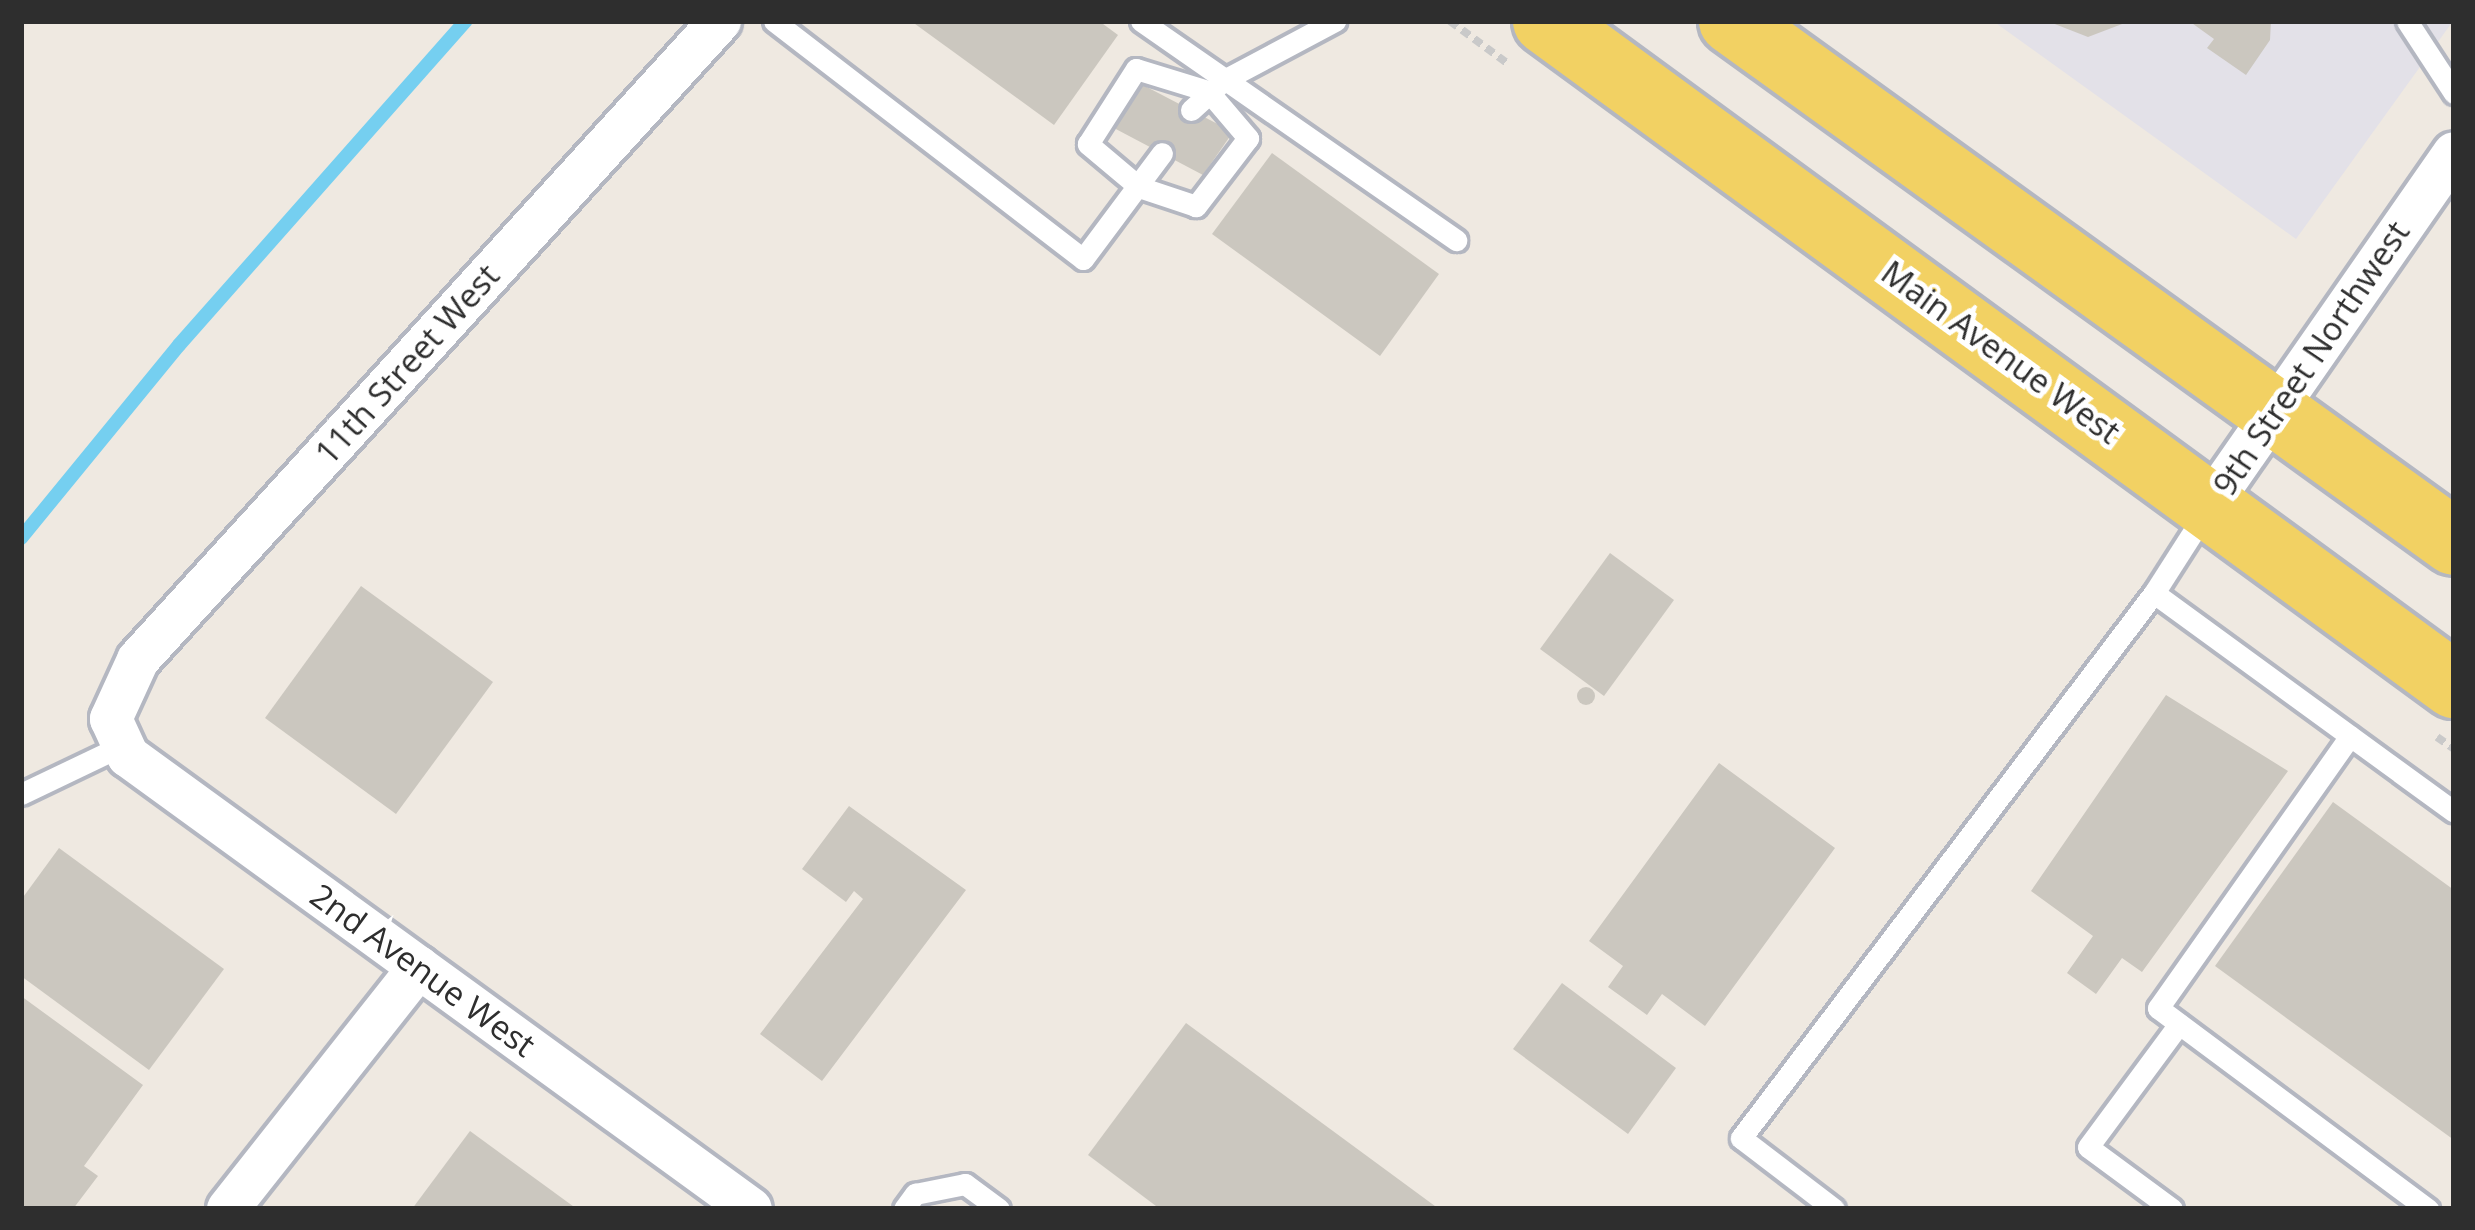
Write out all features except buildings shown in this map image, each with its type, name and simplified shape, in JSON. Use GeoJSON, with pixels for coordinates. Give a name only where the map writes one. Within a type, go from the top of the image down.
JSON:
{"type":"FeatureCollection","features":[{"type":"Feature","properties":{"kind":"main road","name":"Main Avenue West"},"geometry":{"type":"LineString","coordinates":[[1546,21],[2454,686]]}},
{"type":"Feature","properties":{"kind":"main road"},"geometry":{"type":"LineString","coordinates":[[1732,21],[2454,542]]}},
{"type":"Feature","properties":{"kind":"street","name":"11th Street West"},"geometry":{"type":"LineString","coordinates":[[115,733],[138,659],[720,21]]}},
{"type":"Feature","properties":{"kind":"street","name":"9th Street Northwest"},"geometry":{"type":"LineString","coordinates":[[2210,504],[2454,153]]}},
{"type":"Feature","properties":{"kind":"street","name":"2nd Avenue West"},"geometry":{"type":"LineString","coordinates":[[115,733],[419,967],[751,1209]]}},
{"type":"Feature","properties":{"kind":"street"},"geometry":{"type":"LineString","coordinates":[[228,1209],[419,967]]}},
{"type":"Feature","properties":{"kind":"lane"},"geometry":{"type":"LineString","coordinates":[[774,21],[1083,259],[1162,153]]}},
{"type":"Feature","properties":{"kind":"lane"},"geometry":{"type":"LineString","coordinates":[[1141,21],[1216,85],[1456,240]]}},
{"type":"Feature","properties":{"kind":"lane"},"geometry":{"type":"LineString","coordinates":[[1191,110],[1216,85],[1335,21]]}},
{"type":"Feature","properties":{"kind":"lane"},"geometry":{"type":"LineString","coordinates":[[2408,21],[2454,93]]}},
{"type":"Feature","properties":{"kind":"lane"},"geometry":{"type":"LineString","coordinates":[[1136,69],[1216,85],[1248,138],[1196,206],[1139,188],[1088,144],[1136,69]]}},
{"type":"Feature","properties":{"kind":"lane"},"geometry":{"type":"LineString","coordinates":[[1834,1209],[1741,1138],[2155,593],[2210,504]]}},
{"type":"Feature","properties":{"kind":"lane"},"geometry":{"type":"LineString","coordinates":[[2155,593],[2454,812]]}},
{"type":"Feature","properties":{"kind":"lane"},"geometry":{"type":"LineString","coordinates":[[21,794],[115,733]]}},
{"type":"Feature","properties":{"kind":"lane"},"geometry":{"type":"LineString","coordinates":[[2350,736],[2158,1008],[2428,1209]]}},
{"type":"Feature","properties":{"kind":"lane"},"geometry":{"type":"LineString","coordinates":[[2172,1209],[2088,1147],[2179,1024]]}},
{"type":"Feature","properties":{"kind":"lane"},"geometry":{"type":"LineString","coordinates":[[904,1209],[915,1194],[964,1184],[999,1209]]}},
{"type":"Feature","properties":{"kind":"shaded area"},"geometry":{"type":"Polygon","coordinates":[[[1993,21],[2453,21],[2296,239],[1993,21]]]}},
{"type":"Feature","properties":{"kind":"waterway"},"geometry":{"type":"LineString","coordinates":[[21,538],[179,345],[466,21]]}}]}
